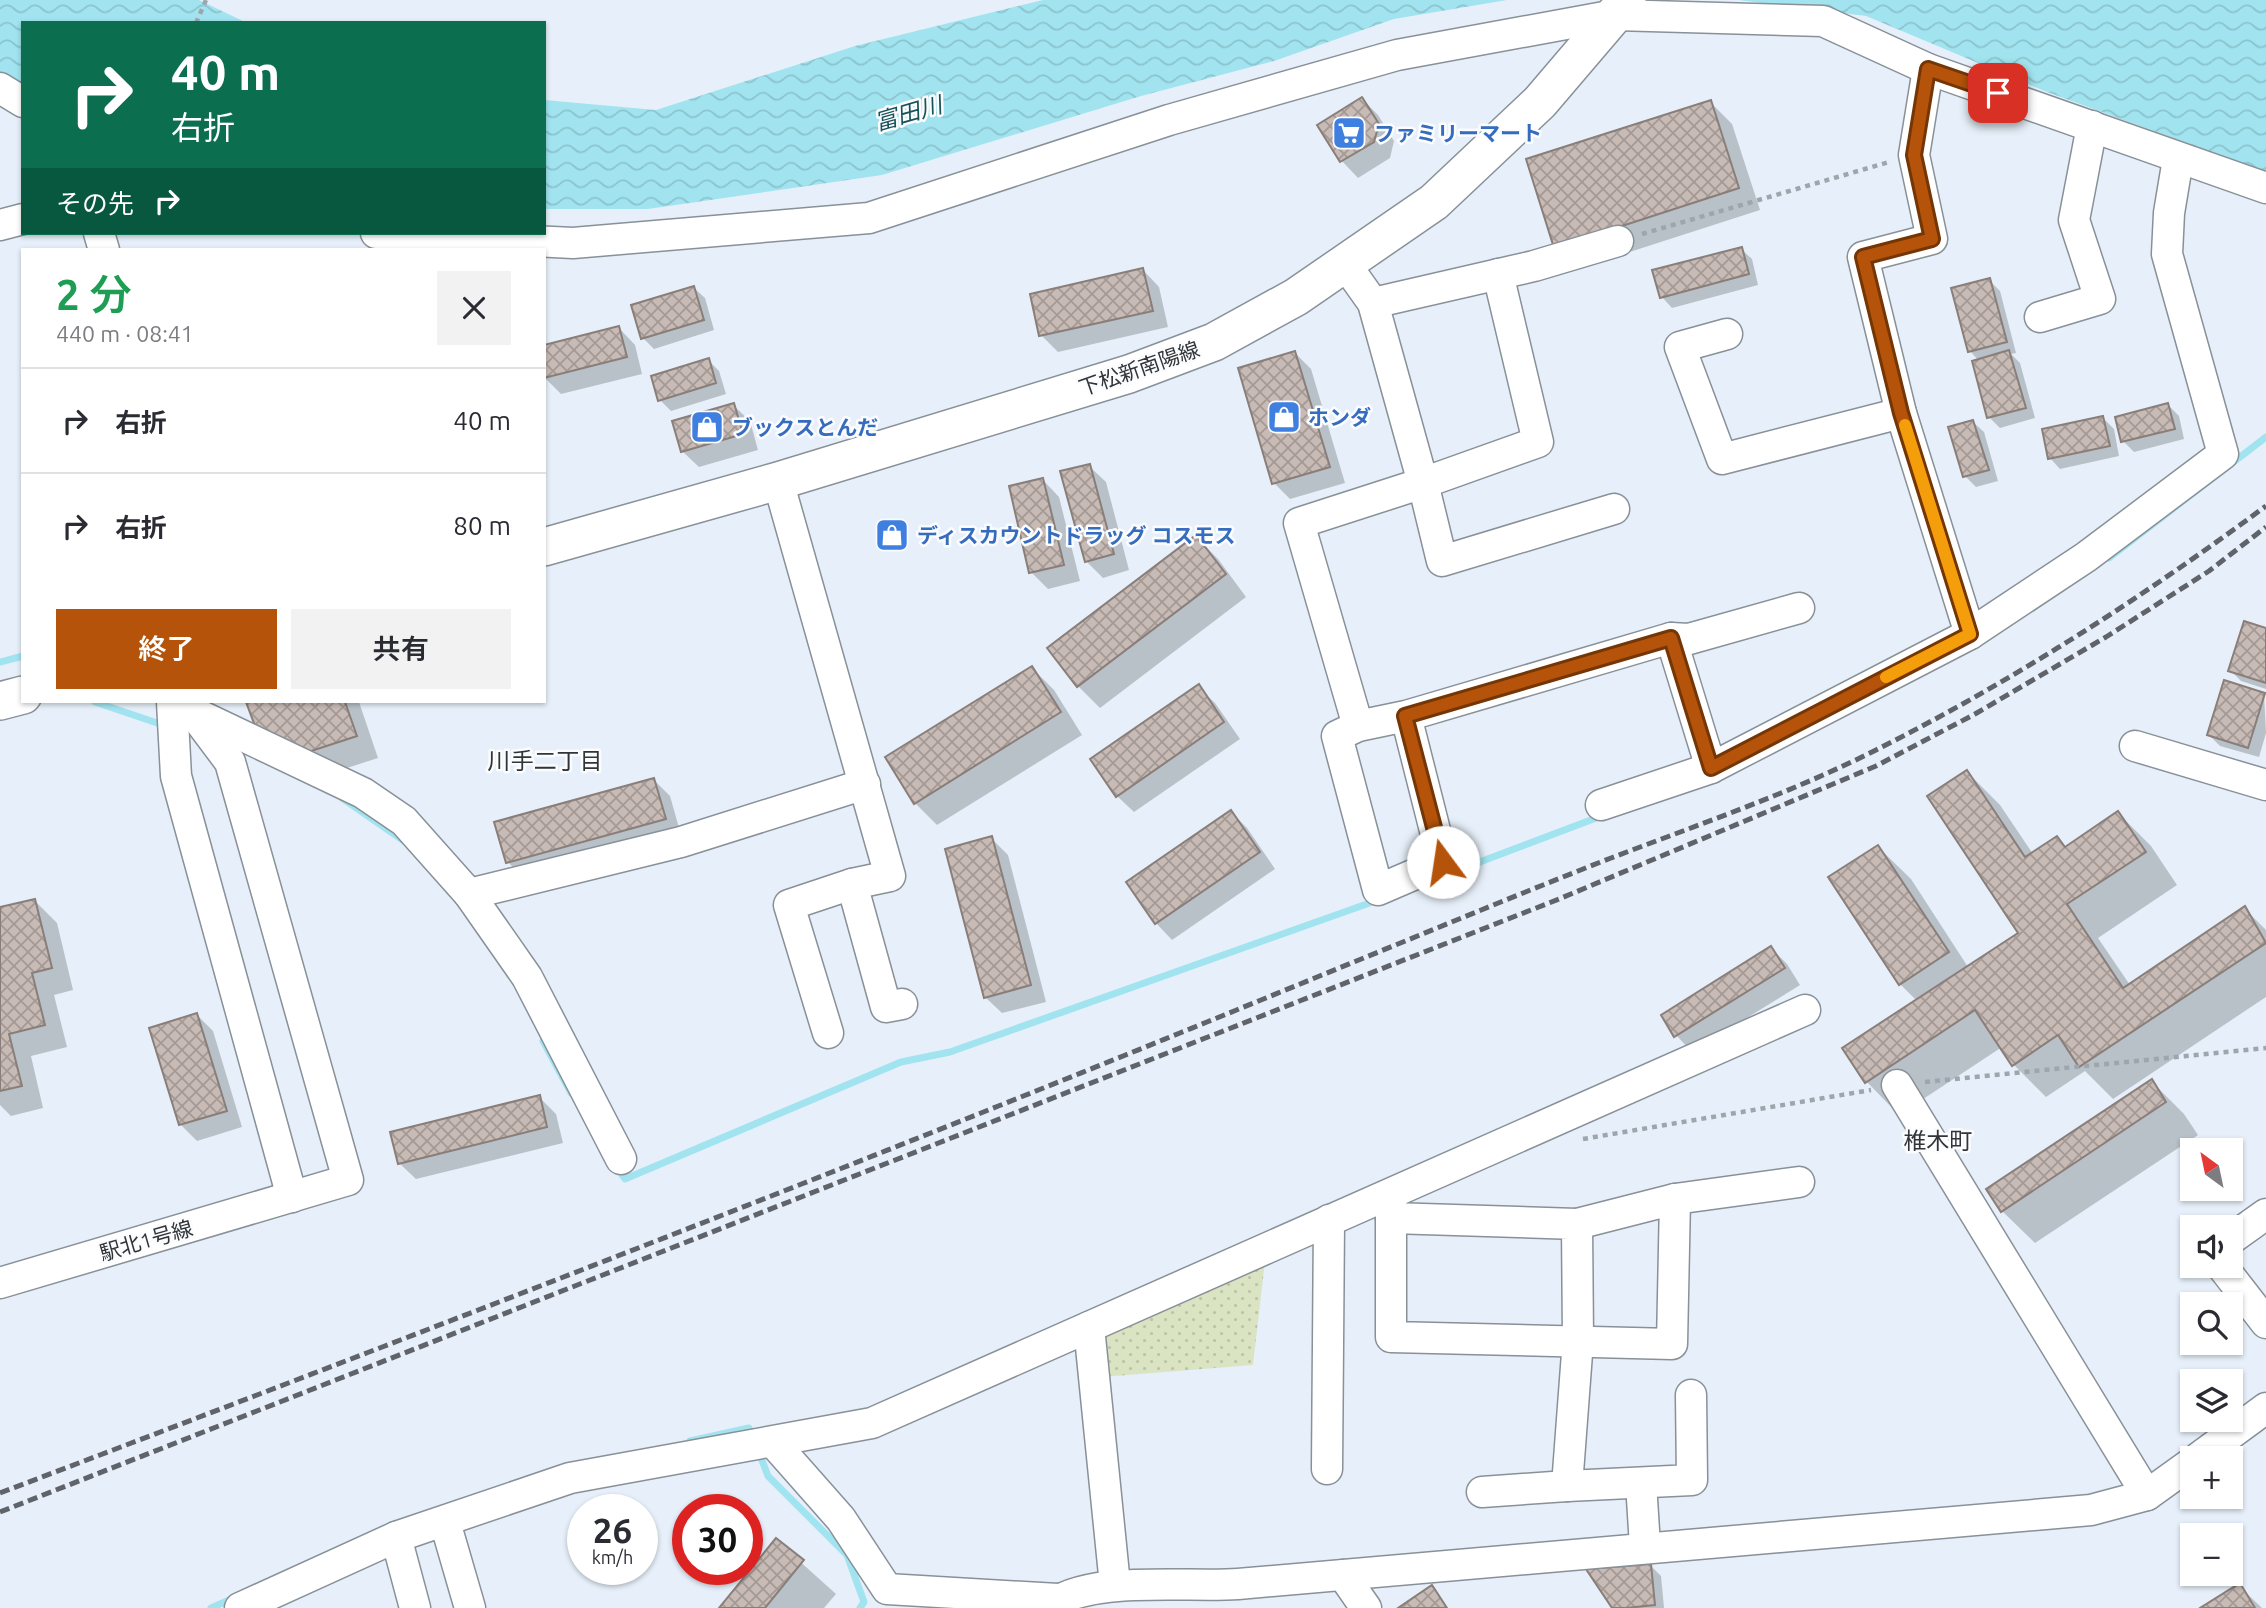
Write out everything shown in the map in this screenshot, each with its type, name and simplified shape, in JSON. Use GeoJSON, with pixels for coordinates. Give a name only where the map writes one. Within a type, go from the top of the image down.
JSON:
{"type":"FeatureCollection","features":[{"type":"Feature","properties":{"kind":"main road","name":"下松新南陽線"},"geometry":{"type":"LineString","coordinates":[[546,546],[778,481],[1129,374],[1214,342],[1296,297],[1434,202],[1539,102],[1621,7]]}},
{"type":"Feature","properties":{"kind":"main road"},"geometry":{"type":"LineString","coordinates":[[0,701],[21,696]]}},
{"type":"Feature","properties":{"kind":"street"},"geometry":{"type":"LineString","coordinates":[[415,235],[573,243],[869,218],[1169,120],[1384,59],[1621,7],[1823,21],[1928,69],[2266,188]]}},
{"type":"Feature","properties":{"kind":"street"},"geometry":{"type":"LineString","coordinates":[[1928,69],[1914,155],[1932,239],[1863,257],[1901,413],[1970,634]]}},
{"type":"Feature","properties":{"kind":"street"},"geometry":{"type":"LineString","coordinates":[[0,88],[21,101]]}},
{"type":"Feature","properties":{"kind":"street"},"geometry":{"type":"LineString","coordinates":[[2040,317],[2100,299],[2074,220],[2092,126]]}},
{"type":"Feature","properties":{"kind":"street"},"geometry":{"type":"LineString","coordinates":[[1601,805],[1711,768],[1970,634],[2086,557],[2223,454],[2168,254],[2169,213],[2178,159]]}},
{"type":"Feature","properties":{"kind":"street"},"geometry":{"type":"LineString","coordinates":[[0,225],[21,220]]}},
{"type":"Feature","properties":{"kind":"street"},"geometry":{"type":"LineString","coordinates":[[1373,303],[1618,242]]}},
{"type":"Feature","properties":{"kind":"street"},"geometry":{"type":"LineString","coordinates":[[1346,265],[1373,303],[1442,561],[1614,509]]}},
{"type":"Feature","properties":{"kind":"street"},"geometry":{"type":"LineString","coordinates":[[1358,726],[1299,523],[1538,442],[1498,274]]}},
{"type":"Feature","properties":{"kind":"street"},"geometry":{"type":"LineString","coordinates":[[1727,334],[1680,347],[1722,459],[1901,413]]}},
{"type":"Feature","properties":{"kind":"street"},"geometry":{"type":"LineString","coordinates":[[778,481],[890,876],[852,884],[789,905],[828,1033]]}},
{"type":"Feature","properties":{"kind":"street"},"geometry":{"type":"LineString","coordinates":[[1405,716],[1443,862],[1378,890],[1338,736],[1358,726],[1405,716],[1671,638],[1689,639],[1799,608]]}},
{"type":"Feature","properties":{"kind":"street"},"geometry":{"type":"LineString","coordinates":[[1671,638],[1711,768]]}},
{"type":"Feature","properties":{"kind":"street"},"geometry":{"type":"LineString","coordinates":[[292,1198],[176,776],[183,705],[363,793],[404,821],[468,894],[527,977],[621,1159]]}},
{"type":"Feature","properties":{"kind":"street","name":"駅北1号線"},"geometry":{"type":"LineString","coordinates":[[0,1283],[348,1180],[230,762],[183,705]]}},
{"type":"Feature","properties":{"kind":"street"},"geometry":{"type":"LineString","coordinates":[[2135,746],[2266,785]]}},
{"type":"Feature","properties":{"kind":"street"},"geometry":{"type":"LineString","coordinates":[[468,894],[681,842],[865,784]]}},
{"type":"Feature","properties":{"kind":"street"},"geometry":{"type":"LineString","coordinates":[[852,884],[886,1007],[902,1004]]}},
{"type":"Feature","properties":{"kind":"street"},"geometry":{"type":"LineString","coordinates":[[240,1608],[396,1537],[570,1478],[774,1443],[872,1423],[1329,1220],[1391,1205],[1805,1010]]}},
{"type":"Feature","properties":{"kind":"street"},"geometry":{"type":"LineString","coordinates":[[1897,1085],[2147,1495]]}},
{"type":"Feature","properties":{"kind":"street"},"geometry":{"type":"LineString","coordinates":[[1391,1205],[1577,1224],[1675,1199],[1800,1182]]}},
{"type":"Feature","properties":{"kind":"street"},"geometry":{"type":"LineString","coordinates":[[1391,1205],[1391,1337],[1672,1344],[1675,1199]]}},
{"type":"Feature","properties":{"kind":"street"},"geometry":{"type":"LineString","coordinates":[[2243,1230],[2266,1214]]}},
{"type":"Feature","properties":{"kind":"street"},"geometry":{"type":"LineString","coordinates":[[1327,1469],[1329,1220]]}},
{"type":"Feature","properties":{"kind":"street"},"geometry":{"type":"LineString","coordinates":[[1567,1486],[1578,1340],[1577,1224]]}},
{"type":"Feature","properties":{"kind":"street"},"geometry":{"type":"LineString","coordinates":[[2231,1278],[2266,1323]]}},
{"type":"Feature","properties":{"kind":"street"},"geometry":{"type":"LineString","coordinates":[[1089,1327],[1108,1594]]}},
{"type":"Feature","properties":{"kind":"street"},"geometry":{"type":"LineString","coordinates":[[1482,1492],[1692,1480],[1691,1395]]}},
{"type":"Feature","properties":{"kind":"street"},"geometry":{"type":"LineString","coordinates":[[2214,1446],[2266,1408]]}},
{"type":"Feature","properties":{"kind":"street"},"geometry":{"type":"LineString","coordinates":[[774,1443],[841,1519],[887,1590],[1053,1603],[1108,1594],[1224,1597],[1343,1575],[1645,1546],[2091,1510],[2147,1495],[2180,1471]]}},
{"type":"Feature","properties":{"kind":"street"},"geometry":{"type":"LineString","coordinates":[[1641,1483],[1645,1546]]}},
{"type":"Feature","properties":{"kind":"street"},"geometry":{"type":"LineString","coordinates":[[445,1522],[470,1608]]}},
{"type":"Feature","properties":{"kind":"street"},"geometry":{"type":"LineString","coordinates":[[396,1537],[415,1608]]}},
{"type":"Feature","properties":{"kind":"street"},"geometry":{"type":"LineString","coordinates":[[1343,1575],[1366,1608]]}},
{"type":"Feature","properties":{"kind":"path"},"geometry":{"type":"LineString","coordinates":[[197,21],[206,0]]}},
{"type":"Feature","properties":{"kind":"path"},"geometry":{"type":"LineString","coordinates":[[1618,242],[1914,155]]}},
{"type":"Feature","properties":{"kind":"path"},"geometry":{"type":"LineString","coordinates":[[1573,1141],[1897,1085],[2266,1048]]}},
{"type":"Feature","properties":{"kind":"green space"},"geometry":{"type":"Polygon","coordinates":[[[1265,1261],[1253,1365],[1102,1377],[1098,1330],[1265,1261]]]}},
{"type":"Feature","properties":{"kind":"water"},"geometry":{"type":"Polygon","coordinates":[[[0,0],[199,0],[243,21],[21,21],[21,93],[0,78],[0,0]]]}},
{"type":"Feature","properties":{"kind":"water","name":"富田川"},"geometry":{"type":"Polygon","coordinates":[[[1043,0],[1507,0],[1394,19],[1274,61],[1141,96],[882,175],[648,209],[546,209],[546,100],[656,110],[855,46],[1043,0]]]}},
{"type":"Feature","properties":{"kind":"water"},"geometry":{"type":"Polygon","coordinates":[[[1739,0],[2266,0],[2266,172],[2047,92],[1866,16],[1739,0]]]}},
{"type":"Feature","properties":{"kind":"building","name":"ファミリーマート"},"geometry":{"type":"Polygon","coordinates":[[[1362,97],[1379,124],[1374,142],[1340,162],[1317,125],[1362,97]]]}},
{"type":"Feature","properties":{"kind":"building"},"geometry":{"type":"Polygon","coordinates":[[[1711,100],[1739,188],[1554,248],[1526,159],[1711,100]]]}},
{"type":"Feature","properties":{"kind":"building"},"geometry":{"type":"Polygon","coordinates":[[[1742,247],[1749,274],[1660,298],[1652,270],[1742,247]]]}},
{"type":"Feature","properties":{"kind":"building"},"geometry":{"type":"Polygon","coordinates":[[[1143,268],[1153,311],[1039,336],[1030,294],[1143,268]]]}},
{"type":"Feature","properties":{"kind":"building"},"geometry":{"type":"Polygon","coordinates":[[[1990,278],[2007,342],[1968,352],[1951,288],[1990,278]]]}},
{"type":"Feature","properties":{"kind":"building"},"geometry":{"type":"Polygon","coordinates":[[[694,286],[704,320],[641,339],[631,305],[694,286]]]}},
{"type":"Feature","properties":{"kind":"building"},"geometry":{"type":"Polygon","coordinates":[[[619,326],[627,357],[546,377],[546,344],[619,326]]]}},
{"type":"Feature","properties":{"kind":"building"},"geometry":{"type":"Polygon","coordinates":[[[2009,350],[2026,408],[1987,418],[1972,361],[2009,350]]]}},
{"type":"Feature","properties":{"kind":"building","name":"ホンダ"},"geometry":{"type":"Polygon","coordinates":[[[1295,351],[1330,467],[1272,484],[1238,368],[1295,351]]]}},
{"type":"Feature","properties":{"kind":"building"},"geometry":{"type":"Polygon","coordinates":[[[709,358],[716,383],[658,401],[651,376],[709,358]]]}},
{"type":"Feature","properties":{"kind":"building","name":"ブックスとんだ"},"geometry":{"type":"Polygon","coordinates":[[[734,403],[743,434],[681,452],[672,421],[734,403]]]}},
{"type":"Feature","properties":{"kind":"building"},"geometry":{"type":"Polygon","coordinates":[[[2168,403],[2175,429],[2121,442],[2115,417],[2168,403]]]}},
{"type":"Feature","properties":{"kind":"building"},"geometry":{"type":"Polygon","coordinates":[[[2103,416],[2110,446],[2048,459],[2042,429],[2103,416]]]}},
{"type":"Feature","properties":{"kind":"building"},"geometry":{"type":"Polygon","coordinates":[[[1973,420],[1989,470],[1963,477],[1948,427],[1973,420]]]}},
{"type":"Feature","properties":{"kind":"building"},"geometry":{"type":"Polygon","coordinates":[[[1090,464],[1114,554],[1085,562],[1060,471],[1090,464]]]}},
{"type":"Feature","properties":{"kind":"building"},"geometry":{"type":"Polygon","coordinates":[[[1043,478],[1064,565],[1029,573],[1009,486],[1043,478]]]}},
{"type":"Feature","properties":{"kind":"building"},"geometry":{"type":"Polygon","coordinates":[[[1196,535],[1226,574],[1077,687],[1047,648],[1196,535]]]}},
{"type":"Feature","properties":{"kind":"building"},"geometry":{"type":"Polygon","coordinates":[[[2244,621],[2266,628],[2266,683],[2228,671],[2244,621]]]}},
{"type":"Feature","properties":{"kind":"building"},"geometry":{"type":"Polygon","coordinates":[[[1032,666],[1061,712],[914,804],[885,757],[1032,666]]]}},
{"type":"Feature","properties":{"kind":"building"},"geometry":{"type":"Polygon","coordinates":[[[2224,680],[2265,693],[2248,748],[2207,735],[2224,680]]]}},
{"type":"Feature","properties":{"kind":"building"},"geometry":{"type":"Polygon","coordinates":[[[1199,684],[1224,722],[1116,797],[1090,759],[1199,684]]]}},
{"type":"Feature","properties":{"kind":"building"},"geometry":{"type":"Polygon","coordinates":[[[246,703],[345,703],[357,736],[296,756],[261,742],[246,703]]]}},
{"type":"Feature","properties":{"kind":"building"},"geometry":{"type":"Polygon","coordinates":[[[1967,770],[2025,857],[2057,836],[2065,847],[2118,811],[2146,852],[2067,904],[2123,988],[2245,906],[2266,943],[2079,1067],[2058,1035],[2012,1066],[1975,1010],[1865,1083],[1842,1048],[2018,933],[1927,796],[1967,770]]]}},
{"type":"Feature","properties":{"kind":"building"},"geometry":{"type":"Polygon","coordinates":[[[654,778],[666,819],[506,863],[494,822],[654,778]]]}},
{"type":"Feature","properties":{"kind":"building"},"geometry":{"type":"Polygon","coordinates":[[[1231,810],[1260,852],[1155,924],[1126,882],[1231,810]]]}},
{"type":"Feature","properties":{"kind":"building"},"geometry":{"type":"Polygon","coordinates":[[[992,836],[1031,985],[984,998],[945,849],[992,836]]]}},
{"type":"Feature","properties":{"kind":"building"},"geometry":{"type":"Polygon","coordinates":[[[1878,845],[1949,952],[1899,985],[1828,877],[1878,845]]]}},
{"type":"Feature","properties":{"kind":"building"},"geometry":{"type":"Polygon","coordinates":[[[35,899],[52,968],[32,973],[45,1025],[9,1034],[22,1086],[0,1091],[0,907],[35,899]]]}},
{"type":"Feature","properties":{"kind":"building"},"geometry":{"type":"Polygon","coordinates":[[[1771,946],[1785,968],[1674,1037],[1661,1015],[1771,946]]]}},
{"type":"Feature","properties":{"kind":"building"},"geometry":{"type":"Polygon","coordinates":[[[197,1013],[227,1111],[179,1125],[149,1028],[197,1013]]]}},
{"type":"Feature","properties":{"kind":"building"},"geometry":{"type":"Polygon","coordinates":[[[2152,1079],[2166,1102],[2001,1212],[1986,1189],[2152,1079]]]}},
{"type":"Feature","properties":{"kind":"building"},"geometry":{"type":"Polygon","coordinates":[[[540,1095],[547,1127],[398,1164],[390,1132],[540,1095]]]}},
{"type":"Feature","properties":{"kind":"building"},"geometry":{"type":"Polygon","coordinates":[[[776,1538],[804,1560],[765,1608],[719,1608],[738,1585],[763,1585],[763,1554],[776,1538]]]}},
{"type":"Feature","properties":{"kind":"building"},"geometry":{"type":"Polygon","coordinates":[[[1651,1564],[1655,1605],[1626,1608],[1612,1608],[1586,1569],[1651,1564]]]}},
{"type":"Feature","properties":{"kind":"building"},"geometry":{"type":"Polygon","coordinates":[[[1432,1585],[1447,1608],[1398,1608],[1432,1585]]]}},
{"type":"Feature","properties":{"kind":"building"},"geometry":{"type":"Polygon","coordinates":[[[2235,1586],[2242,1586],[2255,1608],[2200,1608],[2235,1586]]]}},
{"type":"Feature","properties":{"kind":"waterway"},"geometry":{"type":"LineString","coordinates":[[2109,558],[2266,437]]}},
{"type":"Feature","properties":{"kind":"waterway"},"geometry":{"type":"LineString","coordinates":[[0,662],[21,657]]}},
{"type":"Feature","properties":{"kind":"waterway"},"geometry":{"type":"LineString","coordinates":[[98,703],[166,726]]}},
{"type":"Feature","properties":{"kind":"waterway"},"geometry":{"type":"LineString","coordinates":[[342,798],[407,843]]}},
{"type":"Feature","properties":{"kind":"waterway"},"geometry":{"type":"LineString","coordinates":[[1448,874],[1604,815]]}},
{"type":"Feature","properties":{"kind":"waterway"},"geometry":{"type":"LineString","coordinates":[[617,1168],[625,1179],[901,1062],[950,1052],[1378,900]]}},
{"type":"Feature","properties":{"kind":"waterway"},"geometry":{"type":"LineString","coordinates":[[543,1041],[571,1093]]}},
{"type":"Feature","properties":{"kind":"waterway"},"geometry":{"type":"LineString","coordinates":[[690,1441],[749,1428],[753,1439]]}},
{"type":"Feature","properties":{"kind":"waterway"},"geometry":{"type":"LineString","coordinates":[[758,1450],[768,1476],[847,1555],[864,1602],[860,1608]]}},
{"type":"Feature","properties":{"kind":"waterway"},"geometry":{"type":"LineString","coordinates":[[211,1608],[236,1597]]}},
{"type":"Feature","properties":{"kind":"railway"},"geometry":{"type":"LineString","coordinates":[[0,1493],[828,1174],[1844,766],[1977,696],[2076,636],[2172,573],[2266,506]]}},
{"type":"Feature","properties":{"kind":"railway"},"geometry":{"type":"LineString","coordinates":[[0,1512],[1559,899],[1876,766],[1975,714],[2106,637],[2209,571],[2266,527]]}},
{"type":"Feature","properties":{"kind":"slow traffic"},"geometry":{"type":"LineString","coordinates":[[1886,677],[1970,634],[1905,425]]}},
{"type":"Feature","properties":{"kind":"place","name":"ファミリーマート"},"geometry":{"type":"Point","coordinates":[1349,133]}},
{"type":"Feature","properties":{"kind":"place","name":"ホンダ"},"geometry":{"type":"Point","coordinates":[1284,417]}},
{"type":"Feature","properties":{"kind":"place","name":"ブックスとんだ"},"geometry":{"type":"Point","coordinates":[707,427]}},
{"type":"Feature","properties":{"kind":"place","name":"ディスカウントドラッグ コスモス"},"geometry":{"type":"Point","coordinates":[892,535]}},
{"type":"Feature","properties":{"kind":"district","name":"川手二丁目"},"geometry":{"type":"Point","coordinates":[545,760]}},
{"type":"Feature","properties":{"kind":"district","name":"椎木町"},"geometry":{"type":"Point","coordinates":[1938,1140]}},
{"type":"Feature","properties":{"kind":"route"},"geometry":{"type":"LineString","coordinates":[[1443,862],[1405,716],[1671,638],[1711,768],[1970,634],[1901,413],[1863,257],[1932,239],[1914,155],[1928,69],[1998,93]]}}]}
